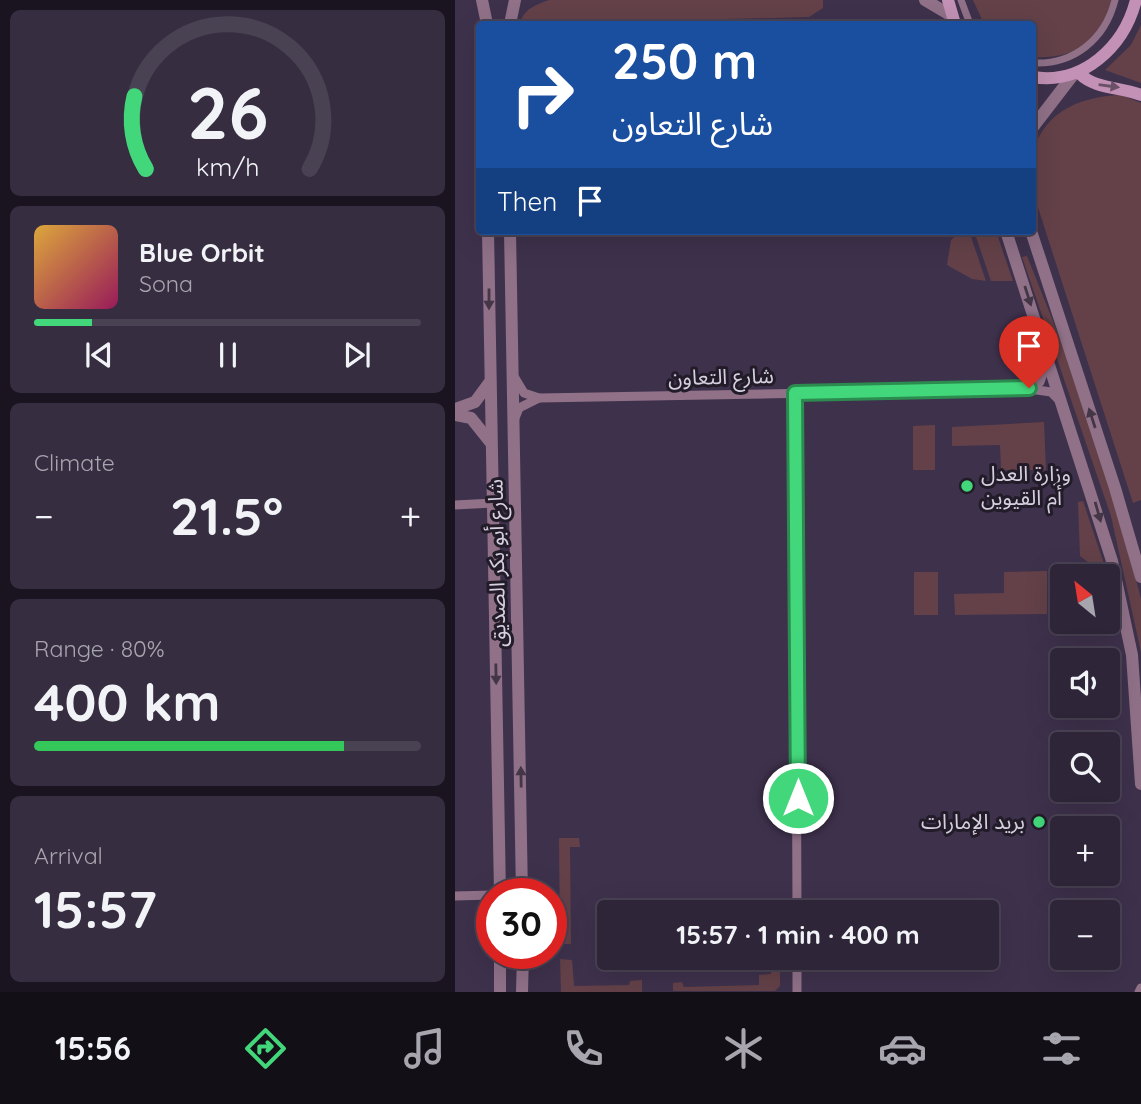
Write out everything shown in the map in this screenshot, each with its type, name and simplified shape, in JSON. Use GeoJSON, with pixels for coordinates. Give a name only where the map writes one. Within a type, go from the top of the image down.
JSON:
{"type":"FeatureCollection","features":[{"type":"Feature","properties":{"kind":"main road"},"geometry":{"type":"LineString","coordinates":[[948,0],[954,20]]}},
{"type":"Feature","properties":{"kind":"main road"},"geometry":{"type":"LineString","coordinates":[[1076,75],[1122,35],[1136,0]]}},
{"type":"Feature","properties":{"kind":"main road"},"geometry":{"type":"LineString","coordinates":[[1036,77],[1047,79],[1076,75],[1098,85],[1123,88],[1141,95]]}},
{"type":"Feature","properties":{"kind":"street"},"geometry":{"type":"LineString","coordinates":[[482,0],[486,21]]}},
{"type":"Feature","properties":{"kind":"street"},"geometry":{"type":"LineString","coordinates":[[511,21],[515,0]]}},
{"type":"Feature","properties":{"kind":"street"},"geometry":{"type":"LineString","coordinates":[[925,0],[954,20]]}},
{"type":"Feature","properties":{"kind":"street"},"geometry":{"type":"LineString","coordinates":[[961,0],[969,21]]}},
{"type":"Feature","properties":{"kind":"street"},"geometry":{"type":"LineString","coordinates":[[1036,63],[1064,60],[1082,51],[1107,22],[1115,0]]}},
{"type":"Feature","properties":{"kind":"street"},"geometry":{"type":"LineString","coordinates":[[1036,123],[1076,75]]}},
{"type":"Feature","properties":{"kind":"street","name":"شارع أبو بكر الصديق"},"geometry":{"type":"LineString","coordinates":[[489,235],[489,383],[493,447],[501,878]]}},
{"type":"Feature","properties":{"kind":"street"},"geometry":{"type":"LineString","coordinates":[[502,235],[503,291],[517,385],[524,393],[539,398]]}},
{"type":"Feature","properties":{"kind":"street","name":"شارع أبو بكر الصديق"},"geometry":{"type":"LineString","coordinates":[[510,235],[521,878]]}},
{"type":"Feature","properties":{"kind":"street"},"geometry":{"type":"LineString","coordinates":[[1007,235],[1112,561],[1132,655],[1141,785]]}},
{"type":"Feature","properties":{"kind":"street"},"geometry":{"type":"LineString","coordinates":[[1032,235],[1128,528],[1141,577]]}},
{"type":"Feature","properties":{"kind":"street"},"geometry":{"type":"LineString","coordinates":[[1014,256],[1026,248],[1032,253],[1048,304],[1070,351]]}},
{"type":"Feature","properties":{"kind":"street"},"geometry":{"type":"LineString","coordinates":[[1030,388],[1045,374],[1046,354]]}},
{"type":"Feature","properties":{"kind":"street"},"geometry":{"type":"LineString","coordinates":[[455,410],[475,402],[489,383]]}},
{"type":"Feature","properties":{"kind":"street","name":"شارع التعاون"},"geometry":{"type":"LineString","coordinates":[[539,398],[1030,388],[1051,392],[1064,408]]}},
{"type":"Feature","properties":{"kind":"street"},"geometry":{"type":"LineString","coordinates":[[795,393],[797,900]]}},
{"type":"Feature","properties":{"kind":"street"},"geometry":{"type":"LineString","coordinates":[[514,430],[519,408],[539,398]]}},
{"type":"Feature","properties":{"kind":"street"},"geometry":{"type":"LineString","coordinates":[[455,415],[471,418],[481,426],[493,447]]}},
{"type":"Feature","properties":{"kind":"street"},"geometry":{"type":"LineString","coordinates":[[455,505],[493,503]]}},
{"type":"Feature","properties":{"kind":"street"},"geometry":{"type":"LineString","coordinates":[[497,711],[505,765],[505,819],[507,826],[514,827],[521,822]]}},
{"type":"Feature","properties":{"kind":"street"},"geometry":{"type":"LineString","coordinates":[[455,896],[476,895]]}},
{"type":"Feature","properties":{"kind":"street"},"geometry":{"type":"LineString","coordinates":[[501,969],[501,992]]}},
{"type":"Feature","properties":{"kind":"street"},"geometry":{"type":"LineString","coordinates":[[522,992],[523,969]]}},
{"type":"Feature","properties":{"kind":"street"},"geometry":{"type":"LineString","coordinates":[[797,970],[797,992]]}},
{"type":"Feature","properties":{"kind":"shaded area"},"geometry":{"type":"Polygon","coordinates":[[[549,0],[823,0],[823,8],[809,17],[521,21],[527,11],[549,0]]]}},
{"type":"Feature","properties":{"kind":"shaded area"},"geometry":{"type":"Polygon","coordinates":[[[973,0],[1118,0],[1095,36],[1086,44],[1063,55],[1036,57],[1036,21],[983,21],[973,0]]]}},
{"type":"Feature","properties":{"kind":"shaded area"},"geometry":{"type":"Polygon","coordinates":[[[1141,25],[1141,83],[1105,70],[1131,45],[1141,25]]]}},
{"type":"Feature","properties":{"kind":"shaded area"},"geometry":{"type":"Polygon","coordinates":[[[1121,95],[1141,103],[1141,500],[1133,503],[1036,201],[1036,144],[1039,136],[1057,115],[1068,108],[1093,98],[1121,95]]]}},
{"type":"Feature","properties":{"kind":"shaded area"},"geometry":{"type":"Polygon","coordinates":[[[957,235],[970,235],[986,281],[972,279],[947,265],[951,240],[957,235]]]}},
{"type":"Feature","properties":{"kind":"shaded area"},"geometry":{"type":"Polygon","coordinates":[[[975,235],[997,235],[1013,281],[991,281],[975,235]]]}},
{"type":"Feature","properties":{"kind":"shaded area"},"geometry":{"type":"Polygon","coordinates":[[[1027,256],[1064,349],[1120,516],[1141,599],[1141,652],[1111,516],[1022,257],[1027,256]]]}},
{"type":"Feature","properties":{"kind":"shaded area"},"geometry":{"type":"Polygon","coordinates":[[[1044,422],[1046,470],[1001,470],[1000,445],[952,446],[952,427],[1044,422]]]}},
{"type":"Feature","properties":{"kind":"shaded area"},"geometry":{"type":"Polygon","coordinates":[[[935,425],[935,470],[913,470],[913,426],[935,425]]]}},
{"type":"Feature","properties":{"kind":"shaded area"},"geometry":{"type":"Polygon","coordinates":[[[1083,501],[1104,564],[1090,564],[1080,556],[1078,502],[1083,501]]]}},
{"type":"Feature","properties":{"kind":"shaded area"},"geometry":{"type":"Polygon","coordinates":[[[1047,571],[1047,614],[955,615],[954,594],[1004,593],[1004,572],[1047,571]]]}},
{"type":"Feature","properties":{"kind":"shaded area"},"geometry":{"type":"Polygon","coordinates":[[[914,572],[938,572],[938,615],[914,615],[914,572]]]}},
{"type":"Feature","properties":{"kind":"shaded area"},"geometry":{"type":"Polygon","coordinates":[[[559,838],[579,838],[580,847],[570,847],[571,944],[567,944],[567,878],[559,878],[559,838]]]}},
{"type":"Feature","properties":{"kind":"shaded area"},"geometry":{"type":"Polygon","coordinates":[[[567,960],[572,960],[574,986],[629,985],[630,981],[642,980],[642,992],[561,992],[560,969],[567,969],[567,960]]]}},
{"type":"Feature","properties":{"kind":"shaded area"},"geometry":{"type":"Polygon","coordinates":[[[771,970],[780,970],[780,986],[775,991],[673,991],[673,983],[682,982],[684,987],[759,985],[759,975],[771,974],[771,970]]]}},
{"type":"Feature","properties":{"kind":"place","name":"وزارة العدل أم القيوين"},"geometry":{"type":"Point","coordinates":[967,486]}},
{"type":"Feature","properties":{"kind":"place","name":"بريد الإمارات"},"geometry":{"type":"Point","coordinates":[1039,822]}},
{"type":"Feature","properties":{"kind":"route"},"geometry":{"type":"LineString","coordinates":[[798,798],[795,393],[1029,388]]}}]}
